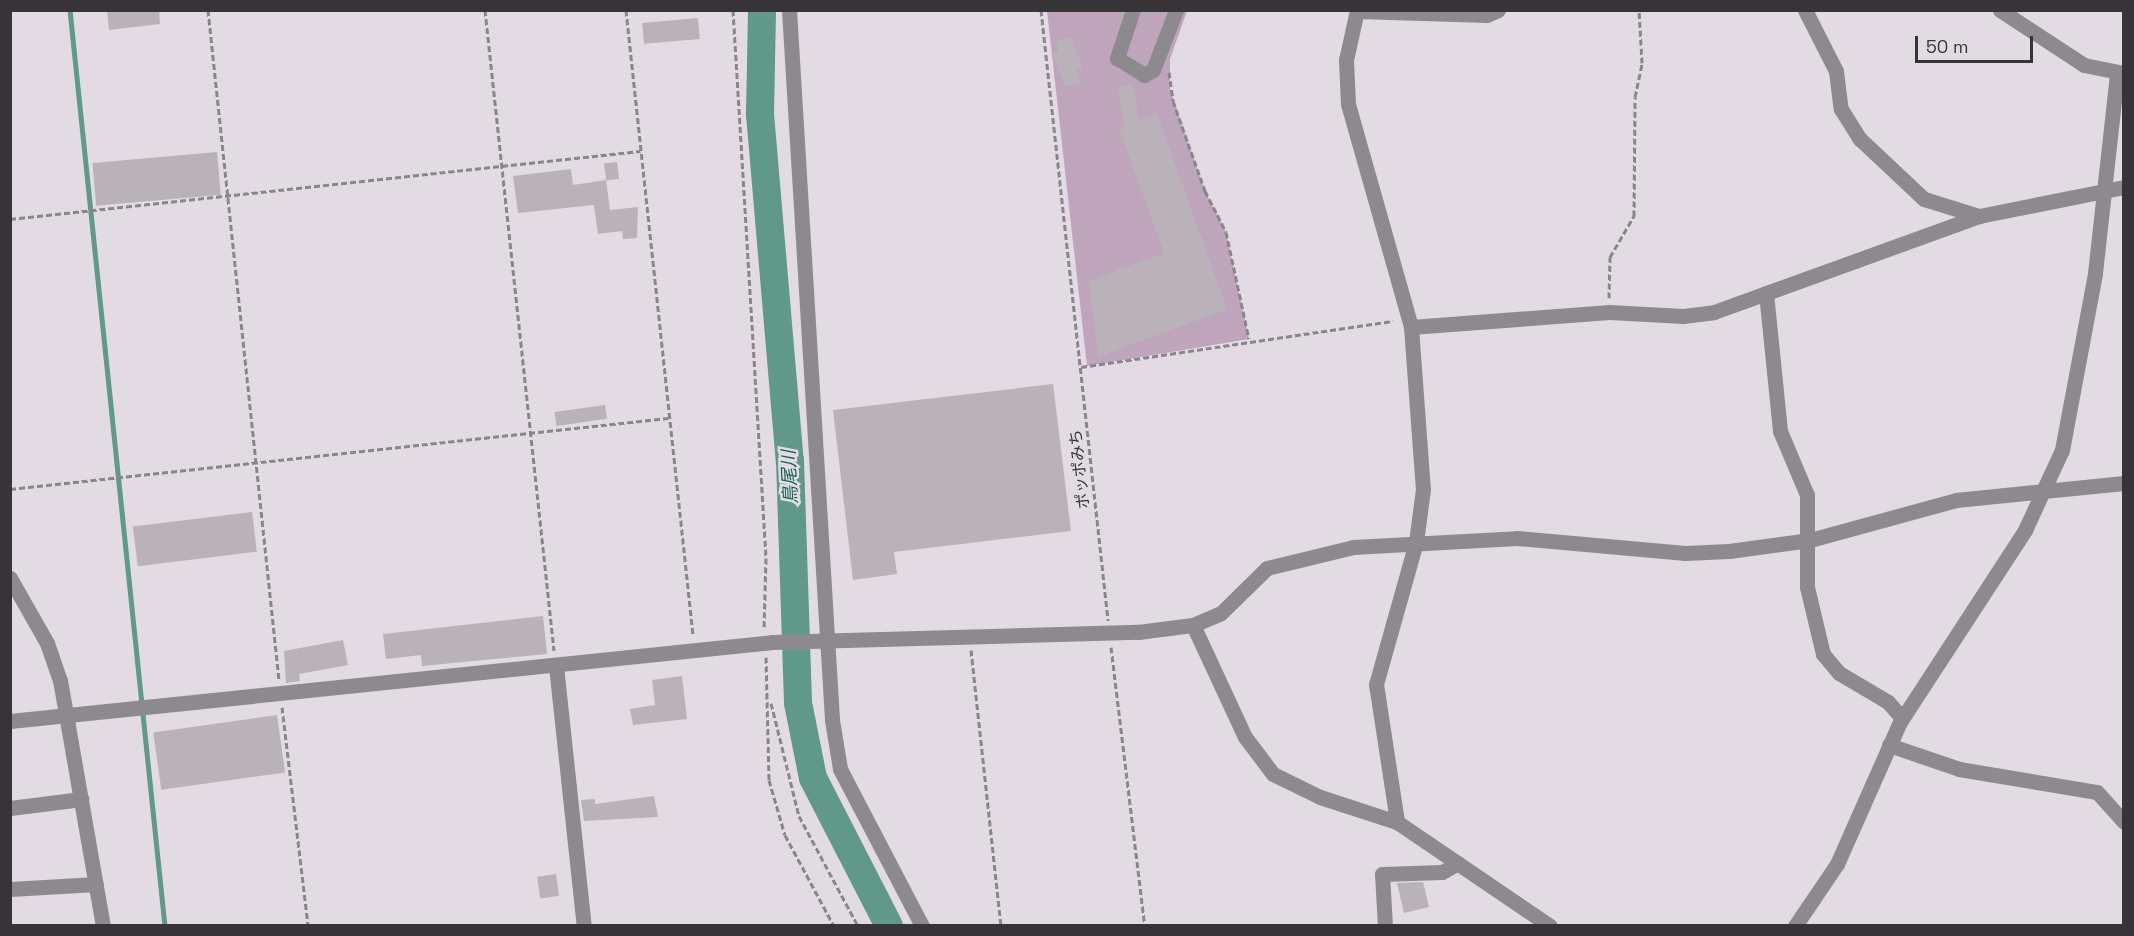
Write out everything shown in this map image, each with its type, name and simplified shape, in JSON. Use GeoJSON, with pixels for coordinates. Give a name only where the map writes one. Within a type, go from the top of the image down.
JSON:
{"type":"FeatureCollection","features":[{"type":"Feature","properties":{"kind":"street"},"geometry":{"type":"LineString","coordinates":[[789,10],[811,380],[819,640],[840,769],[922,926]]}},
{"type":"Feature","properties":{"kind":"street"},"geometry":{"type":"LineString","coordinates":[[1133,10],[1117,58],[1144,75],[1153,70],[1176,10]]}},
{"type":"Feature","properties":{"kind":"street"},"geometry":{"type":"LineString","coordinates":[[1397,822],[1376,684],[1416,542],[1423,489],[1410,323],[1348,104],[1346,60],[1357,11],[1487,15],[1498,10]]}},
{"type":"Feature","properties":{"kind":"street"},"geometry":{"type":"LineString","coordinates":[[1805,10],[1836,71],[1841,110],[1860,139],[1924,199],[1979,216]]}},
{"type":"Feature","properties":{"kind":"street"},"geometry":{"type":"LineString","coordinates":[[1795,926],[1837,864],[1902,718],[2047,489],[2069,417],[2107,193],[2120,74],[2084,65],[2000,10]]}},
{"type":"Feature","properties":{"kind":"street"},"geometry":{"type":"LineString","coordinates":[[1410,323],[1609,312],[1697,315],[1766,293],[1979,216],[2107,193],[2124,187]]}},
{"type":"Feature","properties":{"kind":"street"},"geometry":{"type":"LineString","coordinates":[[1766,293],[1777,413],[1784,449],[1807,495],[1810,540],[1807,587],[1826,661],[1902,718]]}},
{"type":"Feature","properties":{"kind":"street"},"geometry":{"type":"LineString","coordinates":[[10,721],[281,695],[768,643],[1110,634],[1193,625],[1221,613],[1267,568],[1353,547],[1517,538],[1685,554],[1810,540],[1956,500],[2124,483]]}},
{"type":"Feature","properties":{"kind":"street"},"geometry":{"type":"LineString","coordinates":[[10,578],[47,643],[67,715],[103,926]]}},
{"type":"Feature","properties":{"kind":"street"},"geometry":{"type":"LineString","coordinates":[[1193,625],[1245,737],[1273,774],[1320,797],[1397,822],[1550,926]]}},
{"type":"Feature","properties":{"kind":"street"},"geometry":{"type":"LineString","coordinates":[[556,666],[584,926]]}},
{"type":"Feature","properties":{"kind":"street"},"geometry":{"type":"LineString","coordinates":[[1889,745],[1959,769],[2097,792],[2124,822]]}},
{"type":"Feature","properties":{"kind":"street"},"geometry":{"type":"LineString","coordinates":[[10,808],[81,799]]}},
{"type":"Feature","properties":{"kind":"street"},"geometry":{"type":"LineString","coordinates":[[1385,926],[1382,874],[1442,872],[1458,863]]}},
{"type":"Feature","properties":{"kind":"street"},"geometry":{"type":"LineString","coordinates":[[10,889],[96,884]]}},
{"type":"Feature","properties":{"kind":"path"},"geometry":{"type":"LineString","coordinates":[[208,10],[308,926]]}},
{"type":"Feature","properties":{"kind":"path"},"geometry":{"type":"LineString","coordinates":[[485,10],[534,434],[556,666]]}},
{"type":"Feature","properties":{"kind":"path"},"geometry":{"type":"LineString","coordinates":[[626,10],[668,418],[695,651]]}},
{"type":"Feature","properties":{"kind":"path"},"geometry":{"type":"LineString","coordinates":[[733,10],[766,558],[773,728],[799,816],[858,926]]}},
{"type":"Feature","properties":{"kind":"path","name":"ポッポみち"},"geometry":{"type":"LineString","coordinates":[[1041,10],[1110,634],[1145,926]]}},
{"type":"Feature","properties":{"kind":"path"},"geometry":{"type":"LineString","coordinates":[[1609,312],[1610,257],[1635,206],[1639,10]]}},
{"type":"Feature","properties":{"kind":"path"},"geometry":{"type":"LineString","coordinates":[[1169,67],[1173,101],[1205,191],[1227,232],[1249,339]]}},
{"type":"Feature","properties":{"kind":"path"},"geometry":{"type":"LineString","coordinates":[[10,219],[640,151]]}},
{"type":"Feature","properties":{"kind":"path"},"geometry":{"type":"LineString","coordinates":[[1081,367],[1249,339],[1410,323]]}},
{"type":"Feature","properties":{"kind":"path"},"geometry":{"type":"LineString","coordinates":[[10,489],[668,418]]}},
{"type":"Feature","properties":{"kind":"path"},"geometry":{"type":"LineString","coordinates":[[970,637],[1001,926]]}},
{"type":"Feature","properties":{"kind":"path"},"geometry":{"type":"LineString","coordinates":[[770,690],[769,780],[785,835],[834,926]]}},
{"type":"Feature","properties":{"kind":"shaded area"},"geometry":{"type":"Polygon","coordinates":[[[1047,11],[1187,11],[1170,59],[1170,89],[1205,191],[1226,232],[1249,339],[1087,366],[1047,11]]]}},
{"type":"Feature","properties":{"kind":"building"},"geometry":{"type":"Polygon","coordinates":[[[107,10],[159,10],[160,24],[109,30],[107,10]]]}},
{"type":"Feature","properties":{"kind":"building"},"geometry":{"type":"Polygon","coordinates":[[[698,18],[700,39],[644,44],[642,23],[698,18]]]}},
{"type":"Feature","properties":{"kind":"building"},"geometry":{"type":"Polygon","coordinates":[[[1071,37],[1083,69],[1077,70],[1080,83],[1065,86],[1052,53],[1058,52],[1056,41],[1071,37]]]}},
{"type":"Feature","properties":{"kind":"building"},"geometry":{"type":"Polygon","coordinates":[[[1133,85],[1139,120],[1157,114],[1227,309],[1098,357],[1089,281],[1164,253],[1119,128],[1124,126],[1118,88],[1133,85]]]}},
{"type":"Feature","properties":{"kind":"building"},"geometry":{"type":"Polygon","coordinates":[[[217,152],[221,195],[96,206],[92,163],[217,152]]]}},
{"type":"Feature","properties":{"kind":"building"},"geometry":{"type":"Polygon","coordinates":[[[617,162],[619,179],[606,180],[604,164],[617,162]]]}},
{"type":"Feature","properties":{"kind":"building"},"geometry":{"type":"Polygon","coordinates":[[[571,169],[573,185],[606,180],[610,210],[638,207],[637,238],[623,239],[622,231],[598,234],[594,205],[518,213],[513,176],[571,169]]]}},
{"type":"Feature","properties":{"kind":"building"},"geometry":{"type":"Polygon","coordinates":[[[1053,384],[1071,531],[894,552],[897,574],[853,580],[833,410],[1053,384]]]}},
{"type":"Feature","properties":{"kind":"building"},"geometry":{"type":"Polygon","coordinates":[[[605,405],[607,419],[556,426],[554,412],[605,405]]]}},
{"type":"Feature","properties":{"kind":"building"},"geometry":{"type":"Polygon","coordinates":[[[252,512],[257,552],[138,566],[133,527],[252,512]]]}},
{"type":"Feature","properties":{"kind":"building"},"geometry":{"type":"Polygon","coordinates":[[[543,616],[547,654],[422,666],[421,655],[386,659],[383,634],[543,616]]]}},
{"type":"Feature","properties":{"kind":"building"},"geometry":{"type":"Polygon","coordinates":[[[343,640],[348,665],[299,674],[300,681],[286,683],[284,651],[343,640]]]}},
{"type":"Feature","properties":{"kind":"building"},"geometry":{"type":"Polygon","coordinates":[[[682,676],[687,719],[633,725],[630,709],[655,705],[652,680],[682,676]]]}},
{"type":"Feature","properties":{"kind":"building"},"geometry":{"type":"Polygon","coordinates":[[[277,715],[285,772],[161,790],[153,732],[277,715]]]}},
{"type":"Feature","properties":{"kind":"building"},"geometry":{"type":"Polygon","coordinates":[[[654,796],[658,817],[584,821],[581,800],[595,799],[595,804],[654,796]]]}},
{"type":"Feature","properties":{"kind":"building"},"geometry":{"type":"Polygon","coordinates":[[[556,874],[559,896],[540,898],[537,877],[556,874]]]}},
{"type":"Feature","properties":{"kind":"building"},"geometry":{"type":"Polygon","coordinates":[[[1423,882],[1429,907],[1404,913],[1397,883],[1423,882]]]}},
{"type":"Feature","properties":{"kind":"waterway"},"geometry":{"type":"LineString","coordinates":[[70,10],[165,926]]}},
{"type":"Feature","properties":{"kind":"waterway","name":"鳥尾川"},"geometry":{"type":"LineString","coordinates":[[762,10],[760,114],[790,461],[798,703],[813,778],[889,926]]}}]}
